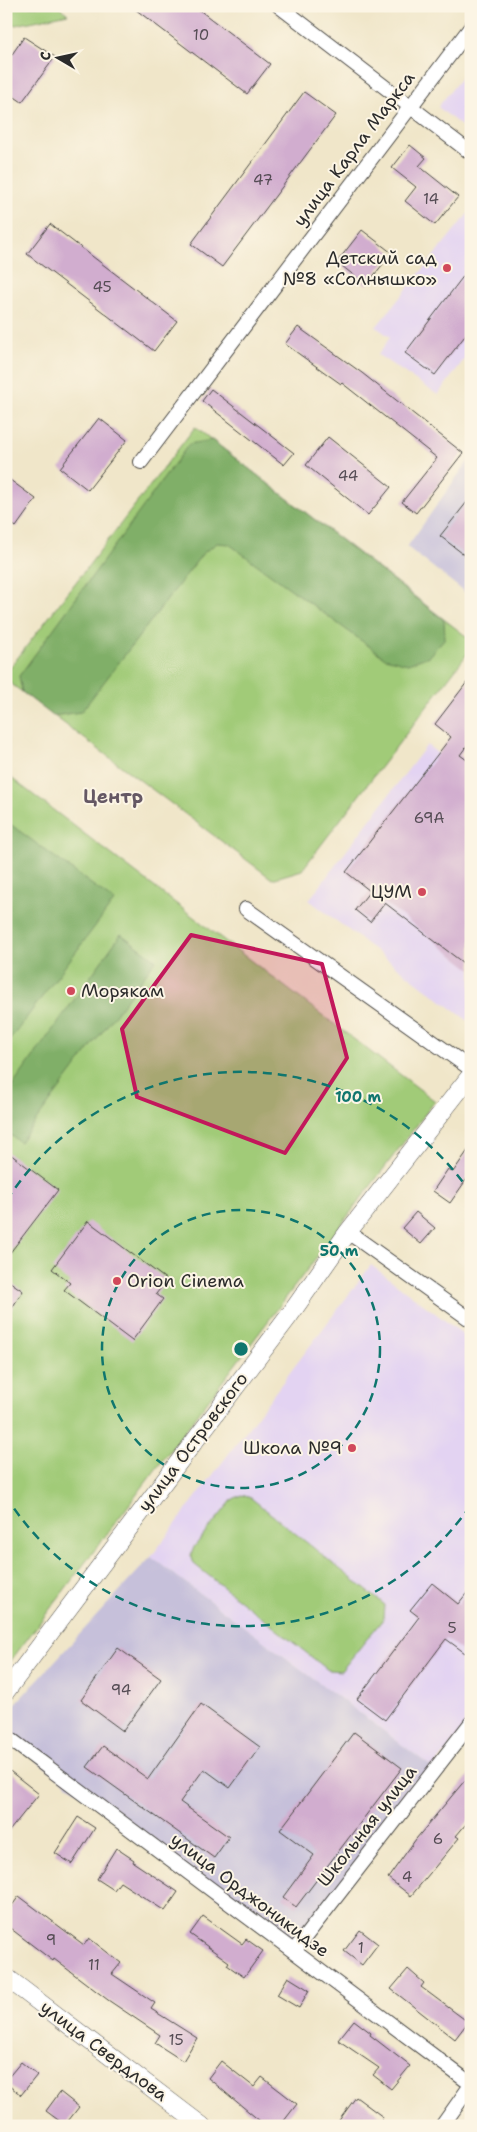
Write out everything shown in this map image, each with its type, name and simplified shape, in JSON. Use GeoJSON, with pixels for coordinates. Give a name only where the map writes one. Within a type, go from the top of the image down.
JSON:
{"type":"FeatureCollection","features":[{"type":"Feature","properties":{"kind":"street"},"geometry":{"type":"LineString","coordinates":[[279,6],[471,153]]}},
{"type":"Feature","properties":{"kind":"street","name":"улица Карла Маркса"},"geometry":{"type":"LineString","coordinates":[[141,462],[471,27]]}},
{"type":"Feature","properties":{"kind":"street"},"geometry":{"type":"LineString","coordinates":[[246,909],[471,1069]]}},
{"type":"Feature","properties":{"kind":"street","name":"улица Островского"},"geometry":{"type":"LineString","coordinates":[[6,1690],[289,1316],[348,1232],[471,1075]]}},
{"type":"Feature","properties":{"kind":"street"},"geometry":{"type":"LineString","coordinates":[[348,1232],[471,1320]]}},
{"type":"Feature","properties":{"kind":"street","name":"Школьная улица"},"geometry":{"type":"LineString","coordinates":[[294,1951],[471,1723]]}},
{"type":"Feature","properties":{"kind":"street","name":"улица Орджоникидзе"},"geometry":{"type":"LineString","coordinates":[[6,1736],[471,2084]]}},
{"type":"Feature","properties":{"kind":"street","name":"улица Свердлова"},"geometry":{"type":"LineString","coordinates":[[6,1977],[202,2126]]}},
{"type":"Feature","properties":{"kind":"street"},"geometry":{"type":"LineString","coordinates":[[442,2126],[471,2084]]}},
{"type":"Feature","properties":{"kind":"highlighted area"},"geometry":{"type":"Polygon","coordinates":[[[191,935],[322,964],[347,1058],[285,1153],[137,1097],[122,1029],[191,935]]]}},
{"type":"Feature","properties":{"kind":"shaded area"},"geometry":{"type":"Polygon","coordinates":[[[471,65],[471,134],[438,107],[471,65]]]}},
{"type":"Feature","properties":{"kind":"shaded area","name":"Детский сад №8 «Солнышко»"},"geometry":{"type":"Polygon","coordinates":[[[471,210],[471,350],[438,395],[378,355],[390,337],[376,327],[471,210]]]}},
{"type":"Feature","properties":{"kind":"shaded area"},"geometry":{"type":"Polygon","coordinates":[[[471,457],[471,597],[407,547],[471,457]]]}},
{"type":"Feature","properties":{"kind":"shaded area"},"geometry":{"type":"Polygon","coordinates":[[[427,745],[471,779],[471,1023],[309,900],[427,745]]]}},
{"type":"Feature","properties":{"kind":"shaded area","name":"Школа №9"},"geometry":{"type":"Polygon","coordinates":[[[371,1265],[471,1340],[471,1720],[433,1768],[151,1557],[371,1265]]]}},
{"type":"Feature","properties":{"kind":"shaded area"},"geometry":{"type":"Polygon","coordinates":[[[151,1557],[433,1768],[288,1950],[6,1738],[6,1714],[151,1557]]]}},
{"type":"Feature","properties":{"kind":"green space"},"geometry":{"type":"Polygon","coordinates":[[[6,6],[58,6],[68,14],[6,27],[6,6]]]}},
{"type":"Feature","properties":{"kind":"green space"},"geometry":{"type":"Polygon","coordinates":[[[195,427],[471,640],[471,649],[302,870],[272,879],[6,680],[6,673],[195,427]]]}},
{"type":"Feature","properties":{"kind":"green space"},"geometry":{"type":"Polygon","coordinates":[[[212,440],[444,620],[445,638],[429,656],[408,664],[385,658],[229,544],[217,543],[203,553],[81,712],[53,716],[22,692],[19,676],[189,444],[212,440]]]}},
{"type":"Feature","properties":{"kind":"green space"},"geometry":{"type":"Polygon","coordinates":[[[6,774],[435,1101],[6,1667],[6,774]]]}},
{"type":"Feature","properties":{"kind":"green space"},"geometry":{"type":"Polygon","coordinates":[[[6,821],[114,901],[6,1045],[6,821]]]}},
{"type":"Feature","properties":{"kind":"green space"},"geometry":{"type":"Polygon","coordinates":[[[121,934],[156,960],[20,1142],[6,1132],[6,1095],[121,934]]]}},
{"type":"Feature","properties":{"kind":"green space"},"geometry":{"type":"Polygon","coordinates":[[[242,1495],[251,1498],[385,1605],[384,1618],[341,1671],[328,1670],[194,1564],[191,1555],[194,1547],[233,1499],[242,1495]]]}},
{"type":"Feature","properties":{"kind":"building"},"geometry":{"type":"Polygon","coordinates":[[[131,6],[194,6],[270,64],[247,94],[131,6]]]}},
{"type":"Feature","properties":{"kind":"building"},"geometry":{"type":"Polygon","coordinates":[[[24,37],[55,57],[22,102],[6,91],[6,63],[24,37]]]}},
{"type":"Feature","properties":{"kind":"building"},"geometry":{"type":"Polygon","coordinates":[[[304,92],[336,115],[222,267],[191,244],[304,92]]]}},
{"type":"Feature","properties":{"kind":"building"},"geometry":{"type":"Polygon","coordinates":[[[410,145],[426,158],[419,166],[458,197],[435,225],[405,201],[416,187],[392,168],[410,145]]]}},
{"type":"Feature","properties":{"kind":"building"},"geometry":{"type":"Polygon","coordinates":[[[50,224],[177,321],[154,351],[27,254],[50,224]]]}},
{"type":"Feature","properties":{"kind":"building"},"geometry":{"type":"Polygon","coordinates":[[[362,230],[392,253],[366,285],[337,262],[362,230]]]}},
{"type":"Feature","properties":{"kind":"building"},"geometry":{"type":"Polygon","coordinates":[[[471,266],[471,328],[435,375],[405,353],[471,266]]]}},
{"type":"Feature","properties":{"kind":"building"},"geometry":{"type":"Polygon","coordinates":[[[298,327],[362,373],[463,453],[416,513],[402,502],[437,458],[342,383],[285,344],[298,327]]]}},
{"type":"Feature","properties":{"kind":"building"},"geometry":{"type":"Polygon","coordinates":[[[211,389],[294,453],[284,465],[202,401],[211,389]]]}},
{"type":"Feature","properties":{"kind":"building"},"geometry":{"type":"Polygon","coordinates":[[[99,418],[127,440],[88,490],[60,468],[99,418]]]}},
{"type":"Feature","properties":{"kind":"building"},"geometry":{"type":"Polygon","coordinates":[[[328,437],[391,487],[368,515],[306,465],[328,437]]]}},
{"type":"Feature","properties":{"kind":"building"},"geometry":{"type":"Polygon","coordinates":[[[6,477],[36,499],[16,527],[6,520],[6,477]]]}},
{"type":"Feature","properties":{"kind":"building"},"geometry":{"type":"Polygon","coordinates":[[[471,497],[471,560],[440,536],[471,497]]]}},
{"type":"Feature","properties":{"kind":"building"},"geometry":{"type":"Polygon","coordinates":[[[471,677],[471,740],[460,755],[471,763],[471,969],[385,903],[370,922],[355,910],[370,891],[346,872],[451,737],[435,724],[471,677]]]}},
{"type":"Feature","properties":{"kind":"building"},"geometry":{"type":"Polygon","coordinates":[[[471,1146],[471,1173],[450,1203],[433,1191],[448,1169],[453,1172],[471,1146]]]}},
{"type":"Feature","properties":{"kind":"building"},"geometry":{"type":"Polygon","coordinates":[[[6,1151],[58,1190],[6,1258],[6,1151]]]}},
{"type":"Feature","properties":{"kind":"building"},"geometry":{"type":"Polygon","coordinates":[[[416,1212],[435,1228],[421,1244],[402,1228],[416,1212]]]}},
{"type":"Feature","properties":{"kind":"building","name":"Orion Cinema"},"geometry":{"type":"Polygon","coordinates":[[[88,1221],[167,1280],[156,1294],[163,1299],[132,1341],[64,1290],[70,1283],[52,1269],[88,1221]]]}},
{"type":"Feature","properties":{"kind":"building"},"geometry":{"type":"Polygon","coordinates":[[[6,1279],[23,1291],[6,1317],[6,1279]]]}},
{"type":"Feature","properties":{"kind":"building"},"geometry":{"type":"Polygon","coordinates":[[[432,1583],[458,1604],[471,1588],[471,1646],[465,1653],[446,1639],[385,1720],[357,1699],[419,1617],[410,1610],[432,1583]]]}},
{"type":"Feature","properties":{"kind":"building"},"geometry":{"type":"Polygon","coordinates":[[[118,1648],[161,1679],[123,1731],[81,1700],[118,1648]]]}},
{"type":"Feature","properties":{"kind":"building"},"geometry":{"type":"Polygon","coordinates":[[[201,1704],[260,1747],[230,1788],[204,1769],[180,1802],[229,1837],[214,1858],[87,1767],[103,1746],[148,1779],[201,1704]]]}},
{"type":"Feature","properties":{"kind":"building"},"geometry":{"type":"Polygon","coordinates":[[[354,1732],[402,1768],[296,1907],[283,1897],[314,1855],[280,1830],[354,1732]]]}},
{"type":"Feature","properties":{"kind":"building"},"geometry":{"type":"Polygon","coordinates":[[[6,1768],[39,1794],[6,1835],[6,1768]]]}},
{"type":"Feature","properties":{"kind":"building"},"geometry":{"type":"Polygon","coordinates":[[[471,1773],[471,1818],[456,1836],[459,1838],[411,1896],[388,1878],[416,1839],[471,1773]]]}},
{"type":"Feature","properties":{"kind":"building"},"geometry":{"type":"Polygon","coordinates":[[[78,1817],[95,1828],[72,1864],[55,1853],[78,1817]]]}},
{"type":"Feature","properties":{"kind":"building"},"geometry":{"type":"Polygon","coordinates":[[[116,1848],[134,1860],[133,1862],[178,1892],[165,1911],[120,1882],[114,1890],[97,1879],[116,1848]]]}},
{"type":"Feature","properties":{"kind":"building"},"geometry":{"type":"Polygon","coordinates":[[[19,1896],[84,1945],[89,1938],[121,1963],[112,1974],[155,2003],[151,2009],[197,2038],[183,2061],[155,2043],[160,2035],[108,2000],[54,1959],[53,1961],[6,1925],[6,1914],[19,1896]]]}},
{"type":"Feature","properties":{"kind":"building"},"geometry":{"type":"Polygon","coordinates":[[[203,1916],[242,1944],[246,1939],[263,1951],[244,1977],[227,1965],[229,1962],[190,1934],[203,1916]]]}},
{"type":"Feature","properties":{"kind":"building"},"geometry":{"type":"Polygon","coordinates":[[[360,1930],[378,1944],[362,1965],[344,1951],[360,1930]]]}},
{"type":"Feature","properties":{"kind":"building"},"geometry":{"type":"Polygon","coordinates":[[[408,1969],[424,1983],[421,1987],[468,2022],[455,2039],[391,1989],[408,1969]]]}},
{"type":"Feature","properties":{"kind":"building"},"geometry":{"type":"Polygon","coordinates":[[[288,1977],[309,1990],[299,2008],[277,1995],[288,1977]]]}},
{"type":"Feature","properties":{"kind":"building"},"geometry":{"type":"Polygon","coordinates":[[[354,2020],[410,2066],[391,2089],[373,2075],[379,2068],[338,2040],[354,2020]]]}},
{"type":"Feature","properties":{"kind":"building"},"geometry":{"type":"Polygon","coordinates":[[[221,2061],[254,2087],[262,2077],[297,2104],[280,2126],[266,2126],[208,2078],[221,2061]]]}},
{"type":"Feature","properties":{"kind":"building"},"geometry":{"type":"Polygon","coordinates":[[[21,2062],[37,2075],[21,2095],[6,2083],[6,2080],[21,2062]]]}},
{"type":"Feature","properties":{"kind":"building"},"geometry":{"type":"Polygon","coordinates":[[[60,2092],[79,2107],[65,2125],[46,2111],[60,2092]]]}},
{"type":"Feature","properties":{"kind":"building"},"geometry":{"type":"Polygon","coordinates":[[[356,2097],[383,2117],[377,2126],[335,2126],[356,2097]]]}},
{"type":"Feature","properties":{"kind":"place","name":"Детский сад №8 «Солнышко»"},"geometry":{"type":"Point","coordinates":[447,268]}},
{"type":"Feature","properties":{"kind":"place","name":"ЦУМ"},"geometry":{"type":"Point","coordinates":[422,892]}},
{"type":"Feature","properties":{"kind":"place","name":"Морякам"},"geometry":{"type":"Point","coordinates":[71,991]}},
{"type":"Feature","properties":{"kind":"place","name":"Orion Cinema"},"geometry":{"type":"Point","coordinates":[117,1281]}},
{"type":"Feature","properties":{"kind":"place","name":"Школа №9"},"geometry":{"type":"Point","coordinates":[352,1448]}},
{"type":"Feature","properties":{"kind":"district","name":"Центр"},"geometry":{"type":"Point","coordinates":[113,796]}}]}
